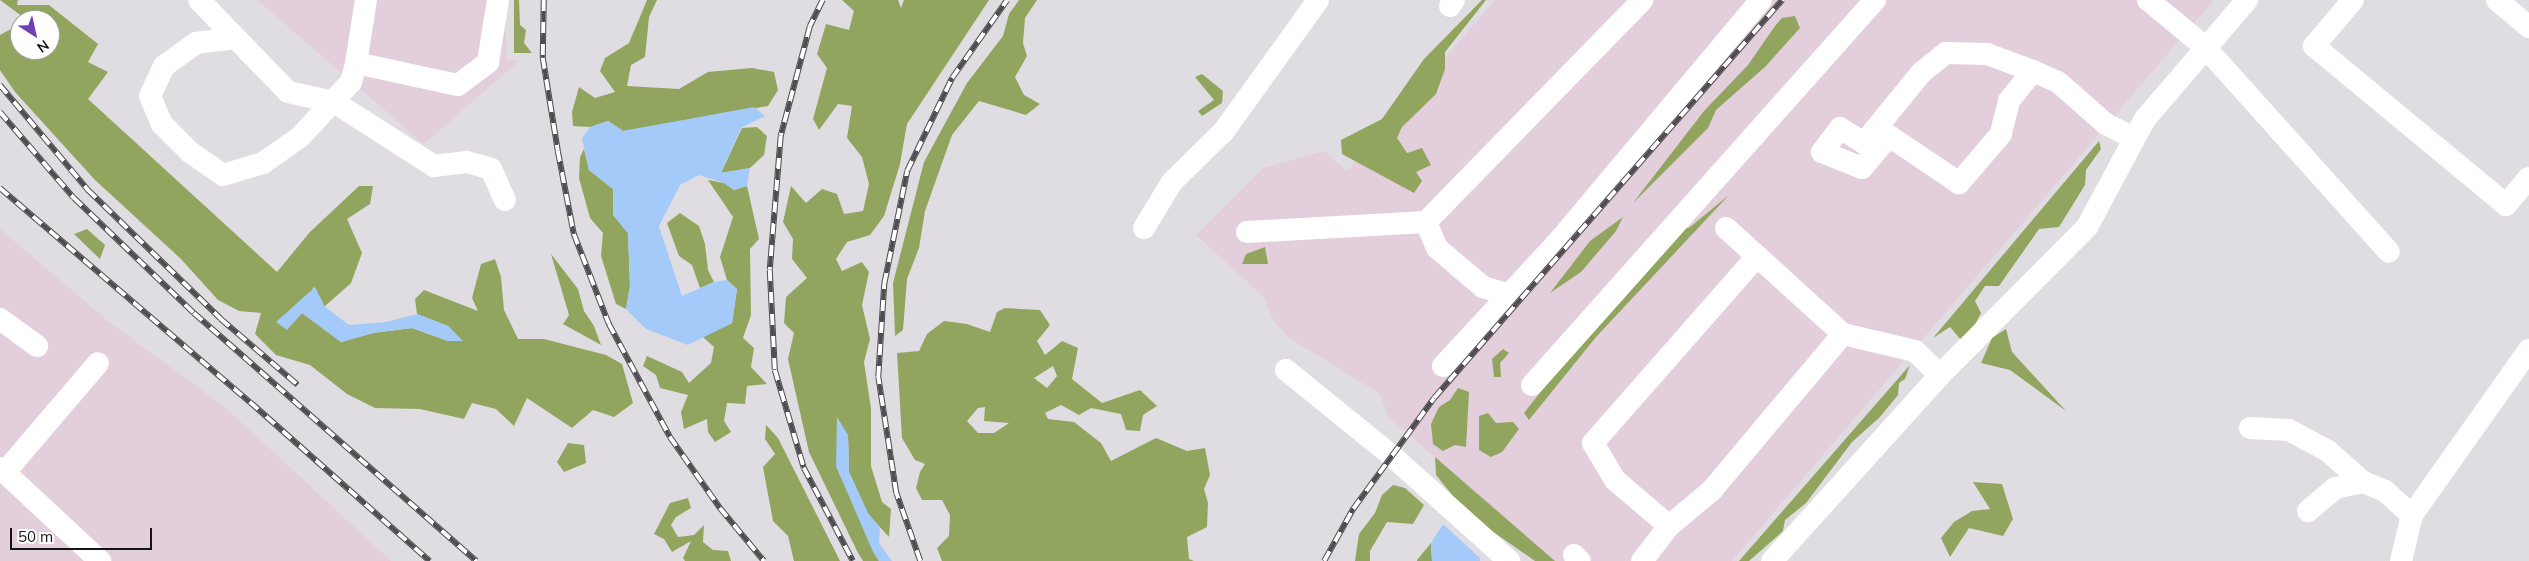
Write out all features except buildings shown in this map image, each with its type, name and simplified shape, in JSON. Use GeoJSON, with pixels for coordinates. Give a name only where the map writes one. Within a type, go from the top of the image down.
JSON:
{"type":"FeatureCollection","features":[{"type":"Feature","properties":{"kind":"lane"},"geometry":{"type":"LineString","coordinates":[[199,0],[288,92],[334,102],[434,166],[467,162],[491,170],[505,200]]}},
{"type":"Feature","properties":{"kind":"lane"},"geometry":{"type":"LineString","coordinates":[[236,38],[196,43],[164,66],[150,96],[162,124],[190,152],[223,175],[263,163],[300,137],[351,82],[366,0]]}},
{"type":"Feature","properties":{"kind":"lane"},"geometry":{"type":"LineString","coordinates":[[356,63],[458,85],[488,62],[498,0]]}},
{"type":"Feature","properties":{"kind":"lane"},"geometry":{"type":"LineString","coordinates":[[1144,228],[1172,182],[1224,131],[1318,0]]}},
{"type":"Feature","properties":{"kind":"lane"},"geometry":{"type":"LineString","coordinates":[[1247,232],[1426,222],[1643,0]]}},
{"type":"Feature","properties":{"kind":"lane"},"geometry":{"type":"LineString","coordinates":[[1443,366],[1507,294],[1557,243],[1761,0]]}},
{"type":"Feature","properties":{"kind":"lane"},"geometry":{"type":"LineString","coordinates":[[1532,385],[1874,0]]}},
{"type":"Feature","properties":{"kind":"lane"},"geometry":{"type":"LineString","coordinates":[[2148,0],[2205,47],[2389,252]]}},
{"type":"Feature","properties":{"kind":"lane"},"geometry":{"type":"LineString","coordinates":[[1772,561],[1940,375],[2087,227],[2133,138],[2157,102],[2247,0]]}},
{"type":"Feature","properties":{"kind":"lane"},"geometry":{"type":"LineString","coordinates":[[2353,0],[2314,46],[2506,205],[2529,178]]}},
{"type":"Feature","properties":{"kind":"lane"},"geometry":{"type":"LineString","coordinates":[[2497,0],[2529,27]]}},
{"type":"Feature","properties":{"kind":"lane"},"geometry":{"type":"LineString","coordinates":[[2033,71],[2009,101],[2002,134],[1960,183],[1889,136],[1862,168],[1822,152],[1840,128],[1864,143],[1921,73],[1946,52],[1987,54],[2033,71],[2058,82],[2106,124],[2133,138]]}},
{"type":"Feature","properties":{"kind":"lane"},"geometry":{"type":"LineString","coordinates":[[1426,222],[1436,248],[1483,287],[1507,294]]}},
{"type":"Feature","properties":{"kind":"lane"},"geometry":{"type":"LineString","coordinates":[[1726,228],[1842,334],[1915,351],[1940,375]]}},
{"type":"Feature","properties":{"kind":"lane"},"geometry":{"type":"LineString","coordinates":[[1669,526],[1615,480],[1592,443],[1758,256]]}},
{"type":"Feature","properties":{"kind":"lane"},"geometry":{"type":"LineString","coordinates":[[0,319],[37,346]]}},
{"type":"Feature","properties":{"kind":"lane"},"geometry":{"type":"LineString","coordinates":[[1642,561],[1669,526],[1712,490],[1842,334]]}},
{"type":"Feature","properties":{"kind":"lane"},"geometry":{"type":"LineString","coordinates":[[2402,561],[2412,515],[2529,350]]}},
{"type":"Feature","properties":{"kind":"lane"},"geometry":{"type":"LineString","coordinates":[[98,363],[2,470],[100,561]]}},
{"type":"Feature","properties":{"kind":"lane"},"geometry":{"type":"LineString","coordinates":[[1286,370],[1391,455],[1509,561]]}},
{"type":"Feature","properties":{"kind":"lane"},"geometry":{"type":"LineString","coordinates":[[2250,428],[2289,430],[2328,451],[2363,482],[2385,491],[2412,515]]}},
{"type":"Feature","properties":{"kind":"lane"},"geometry":{"type":"LineString","coordinates":[[2308,511],[2335,488],[2363,482]]}},
{"type":"Feature","properties":{"kind":"shaded area"},"geometry":{"type":"Polygon","coordinates":[[[257,0],[504,0],[507,60],[519,61],[424,144],[257,0]]]}},
{"type":"Feature","properties":{"kind":"shaded area"},"geometry":{"type":"Polygon","coordinates":[[[1495,0],[2214,0],[1732,561],[1555,561],[1388,417],[1380,394],[1288,337],[1273,320],[1264,297],[1196,235],[1263,168],[1324,151],[1347,171],[1495,0]]]}},
{"type":"Feature","properties":{"kind":"shaded area"},"geometry":{"type":"Polygon","coordinates":[[[0,229],[108,321],[227,409],[391,561],[0,561],[0,229]]]}},
{"type":"Feature","properties":{"kind":"green space"},"geometry":{"type":"Polygon","coordinates":[[[0,0],[18,0],[17,5],[49,5],[55,10],[14,10],[0,0]]]}},
{"type":"Feature","properties":{"kind":"green space"},"geometry":{"type":"Polygon","coordinates":[[[514,0],[519,0],[520,25],[526,30],[524,43],[532,53],[514,53],[514,0]]]}},
{"type":"Feature","properties":{"kind":"green space"},"geometry":{"type":"Polygon","coordinates":[[[647,0],[657,0],[649,17],[645,57],[631,65],[627,86],[679,89],[708,72],[752,68],[774,72],[778,90],[768,106],[623,131],[608,121],[590,127],[573,126],[572,112],[579,87],[595,98],[615,92],[600,71],[605,58],[629,43],[647,0]]]}},
{"type":"Feature","properties":{"kind":"green space"},"geometry":{"type":"Polygon","coordinates":[[[842,0],[898,0],[901,8],[904,0],[989,0],[907,124],[900,164],[884,216],[870,235],[847,242],[836,259],[842,271],[862,262],[869,272],[862,305],[870,339],[864,362],[871,409],[871,466],[882,502],[891,509],[889,537],[868,514],[849,472],[848,435],[836,466],[879,561],[863,561],[809,452],[788,359],[794,333],[784,323],[786,297],[807,278],[792,259],[793,239],[783,222],[791,186],[806,203],[822,189],[837,194],[844,214],[863,211],[869,184],[862,157],[847,138],[852,106],[838,104],[819,130],[813,119],[827,68],[817,54],[826,24],[849,30],[854,11],[842,0]]]}},
{"type":"Feature","properties":{"kind":"green space"},"geometry":{"type":"Polygon","coordinates":[[[1019,0],[1037,0],[1025,18],[1023,43],[1027,56],[1015,77],[1024,95],[1040,104],[1026,115],[979,101],[952,135],[925,211],[919,248],[907,279],[903,330],[895,336],[893,283],[924,162],[967,83],[1003,36],[1009,14],[1019,0]]]}},
{"type":"Feature","properties":{"kind":"green space"},"geometry":{"type":"Polygon","coordinates":[[[1482,0],[1486,0],[1445,52],[1445,69],[1436,94],[1402,127],[1397,138],[1407,153],[1422,148],[1431,165],[1416,172],[1422,181],[1414,193],[1342,154],[1341,140],[1382,119],[1424,59],[1482,0]]]}},
{"type":"Feature","properties":{"kind":"green space"},"geometry":{"type":"Polygon","coordinates":[[[60,14],[98,44],[88,62],[108,72],[88,99],[277,272],[310,232],[359,186],[373,186],[370,204],[347,219],[362,253],[351,283],[324,307],[314,287],[286,330],[302,313],[341,342],[373,333],[412,328],[448,341],[462,341],[448,326],[417,314],[415,299],[424,290],[478,311],[472,298],[481,264],[495,259],[501,277],[504,310],[518,339],[544,339],[606,355],[622,364],[633,403],[614,417],[593,410],[572,428],[527,398],[514,426],[496,409],[472,403],[464,419],[420,409],[375,408],[347,394],[310,365],[276,355],[255,334],[261,313],[239,311],[218,300],[181,259],[95,180],[15,92],[0,70],[0,35],[10,30],[10,60],[60,60],[60,14]]]}},
{"type":"Feature","properties":{"kind":"green space"},"geometry":{"type":"Polygon","coordinates":[[[1795,16],[1800,28],[1765,67],[1716,110],[1708,128],[1633,203],[1704,111],[1748,65],[1775,26],[1782,18],[1795,16]]]}},
{"type":"Feature","properties":{"kind":"green space"},"geometry":{"type":"Polygon","coordinates":[[[1202,74],[1223,91],[1222,103],[1202,116],[1198,111],[1214,100],[1195,77],[1202,74]]]}},
{"type":"Feature","properties":{"kind":"green space"},"geometry":{"type":"Polygon","coordinates":[[[757,127],[767,136],[764,155],[750,168],[721,173],[742,128],[757,127]]]}},
{"type":"Feature","properties":{"kind":"green space"},"geometry":{"type":"Polygon","coordinates":[[[2099,141],[2101,149],[2086,170],[2085,185],[2059,227],[2039,229],[1999,286],[1985,286],[1975,301],[1981,313],[1970,334],[1961,340],[1950,327],[1933,338],[2099,141]]]}},
{"type":"Feature","properties":{"kind":"green space"},"geometry":{"type":"Polygon","coordinates":[[[584,149],[589,170],[613,189],[613,215],[628,233],[630,286],[626,309],[616,304],[601,256],[603,233],[590,218],[579,178],[580,157],[584,149]]]}},
{"type":"Feature","properties":{"kind":"green space"},"geometry":{"type":"Polygon","coordinates":[[[708,180],[724,183],[734,190],[747,186],[759,239],[750,249],[751,315],[743,338],[754,348],[751,367],[767,384],[747,386],[745,404],[727,403],[724,421],[731,432],[715,442],[708,432],[707,419],[684,429],[681,412],[688,395],[660,388],[656,375],[643,366],[647,356],[682,372],[689,383],[711,363],[714,347],[703,337],[732,323],[737,289],[727,280],[720,257],[733,217],[708,180]]]}},
{"type":"Feature","properties":{"kind":"green space"},"geometry":{"type":"Polygon","coordinates":[[[1729,195],[1596,337],[1529,420],[1524,413],[1557,371],[1683,227],[1689,228],[1729,195]]]}},
{"type":"Feature","properties":{"kind":"green space"},"geometry":{"type":"Polygon","coordinates":[[[680,213],[699,226],[705,244],[708,270],[714,282],[700,288],[692,265],[679,256],[667,223],[680,213]]]}},
{"type":"Feature","properties":{"kind":"green space"},"geometry":{"type":"Polygon","coordinates":[[[1623,217],[1616,231],[1581,272],[1550,293],[1590,241],[1623,217]]]}},
{"type":"Feature","properties":{"kind":"green space"},"geometry":{"type":"Polygon","coordinates":[[[87,229],[105,245],[100,259],[74,234],[87,229]]]}},
{"type":"Feature","properties":{"kind":"green space"},"geometry":{"type":"Polygon","coordinates":[[[1265,247],[1268,264],[1242,264],[1246,254],[1265,247]]]}},
{"type":"Feature","properties":{"kind":"green space"},"geometry":{"type":"Polygon","coordinates":[[[551,254],[578,289],[584,311],[594,326],[601,345],[563,324],[569,315],[551,254]]]}},
{"type":"Feature","properties":{"kind":"green space"},"geometry":{"type":"Polygon","coordinates":[[[1005,308],[1040,310],[1050,325],[1037,341],[1045,355],[1062,341],[1078,348],[1072,379],[1102,403],[1140,390],[1157,406],[1143,415],[1140,431],[1126,430],[1121,414],[1091,408],[1079,415],[1061,405],[1045,413],[1048,419],[1074,422],[1101,443],[1111,461],[1156,438],[1187,451],[1205,448],[1210,475],[1204,489],[1208,503],[1207,527],[1187,537],[1189,559],[1194,561],[942,561],[937,548],[949,536],[950,515],[942,500],[922,500],[916,488],[920,472],[925,464],[915,460],[902,438],[897,353],[919,351],[927,334],[944,321],[967,324],[990,332],[997,312],[1005,308]],[[1053,366],[1034,378],[1047,388],[1057,376],[1053,366]],[[985,407],[978,408],[967,421],[978,433],[994,433],[1009,423],[984,421],[985,407]]]}},
{"type":"Feature","properties":{"kind":"green space"},"geometry":{"type":"Polygon","coordinates":[[[2006,329],[2012,352],[2066,411],[2010,370],[1981,363],[1992,338],[2006,329]]]}},
{"type":"Feature","properties":{"kind":"green space"},"geometry":{"type":"Polygon","coordinates":[[[1503,349],[1509,353],[1500,363],[1501,377],[1494,377],[1492,359],[1503,349]]]}},
{"type":"Feature","properties":{"kind":"green space"},"geometry":{"type":"Polygon","coordinates":[[[1910,365],[1905,379],[1899,383],[1898,395],[1880,417],[1852,442],[1806,503],[1785,520],[1783,531],[1749,561],[1739,561],[1910,365]]]}},
{"type":"Feature","properties":{"kind":"green space"},"geometry":{"type":"Polygon","coordinates":[[[1458,388],[1469,392],[1466,447],[1455,445],[1443,451],[1433,444],[1431,424],[1439,407],[1450,400],[1458,388]]]}},
{"type":"Feature","properties":{"kind":"green space"},"geometry":{"type":"Polygon","coordinates":[[[1488,413],[1496,423],[1513,422],[1519,429],[1502,452],[1491,457],[1479,450],[1479,416],[1488,413]]]}},
{"type":"Feature","properties":{"kind":"green space"},"geometry":{"type":"Polygon","coordinates":[[[766,425],[778,438],[840,561],[794,561],[788,536],[773,521],[763,467],[775,454],[765,439],[766,425]]]}},
{"type":"Feature","properties":{"kind":"green space"},"geometry":{"type":"Polygon","coordinates":[[[568,443],[584,445],[586,463],[564,472],[557,462],[568,443]]]}},
{"type":"Feature","properties":{"kind":"green space"},"geometry":{"type":"Polygon","coordinates":[[[1435,457],[1555,561],[1535,561],[1492,531],[1457,501],[1436,475],[1435,457]]]}},
{"type":"Feature","properties":{"kind":"green space"},"geometry":{"type":"Polygon","coordinates":[[[1973,482],[2002,484],[2013,519],[2003,536],[1969,528],[1950,557],[1941,538],[1954,522],[1972,511],[1990,509],[1973,482]]]}},
{"type":"Feature","properties":{"kind":"green space"},"geometry":{"type":"Polygon","coordinates":[[[1393,485],[1405,488],[1424,505],[1413,524],[1387,522],[1370,551],[1370,561],[1355,561],[1359,534],[1375,513],[1382,495],[1393,485]]]}},
{"type":"Feature","properties":{"kind":"green space"},"geometry":{"type":"Polygon","coordinates":[[[688,498],[691,508],[676,517],[671,525],[678,537],[694,535],[704,525],[703,542],[713,550],[728,551],[731,561],[685,561],[683,558],[691,541],[672,552],[664,539],[654,534],[670,503],[688,498]]]}},
{"type":"Feature","properties":{"kind":"green space"},"geometry":{"type":"Polygon","coordinates":[[[1431,543],[1432,561],[1417,561],[1417,560],[1431,543]]]}},
{"type":"Feature","properties":{"kind":"water"},"geometry":{"type":"Polygon","coordinates":[[[754,107],[765,116],[741,128],[721,173],[750,168],[747,186],[734,190],[724,183],[699,175],[680,185],[659,226],[682,296],[714,282],[727,280],[737,289],[732,323],[688,345],[646,329],[626,309],[630,286],[628,233],[613,215],[613,189],[589,170],[582,138],[590,127],[608,121],[623,131],[754,107]]]}},
{"type":"Feature","properties":{"kind":"water"},"geometry":{"type":"Polygon","coordinates":[[[315,287],[325,307],[349,325],[386,322],[417,314],[448,326],[463,341],[448,341],[412,328],[373,333],[341,342],[302,313],[287,330],[276,322],[315,287]]]}},
{"type":"Feature","properties":{"kind":"water"},"geometry":{"type":"Polygon","coordinates":[[[837,417],[848,435],[849,472],[868,513],[880,528],[879,543],[892,561],[879,561],[873,552],[836,466],[837,417]]]}},
{"type":"Feature","properties":{"kind":"water"},"geometry":{"type":"Polygon","coordinates":[[[1443,524],[1480,558],[1480,561],[1432,561],[1431,543],[1443,524]]]}},
{"type":"Feature","properties":{"kind":"railway"},"geometry":{"type":"LineString","coordinates":[[544,0],[543,58],[574,234],[609,324],[670,437],[720,508],[764,561]]}},
{"type":"Feature","properties":{"kind":"railway"},"geometry":{"type":"LineString","coordinates":[[823,0],[810,27],[781,136],[770,270],[775,370],[804,468],[853,561]]}},
{"type":"Feature","properties":{"kind":"railway"},"geometry":{"type":"LineString","coordinates":[[920,561],[896,493],[878,377],[884,284],[907,171],[952,78],[1007,0]]}},
{"type":"Feature","properties":{"kind":"railway"},"geometry":{"type":"LineString","coordinates":[[1324,561],[1353,509],[1434,398],[1782,0]]}},
{"type":"Feature","properties":{"kind":"railway"},"geometry":{"type":"LineString","coordinates":[[0,85],[88,190],[221,319],[298,385]]}},
{"type":"Feature","properties":{"kind":"railway"},"geometry":{"type":"LineString","coordinates":[[0,112],[74,198],[194,313],[476,561]]}},
{"type":"Feature","properties":{"kind":"railway"},"geometry":{"type":"LineString","coordinates":[[0,188],[250,402],[430,561]]}}]}
